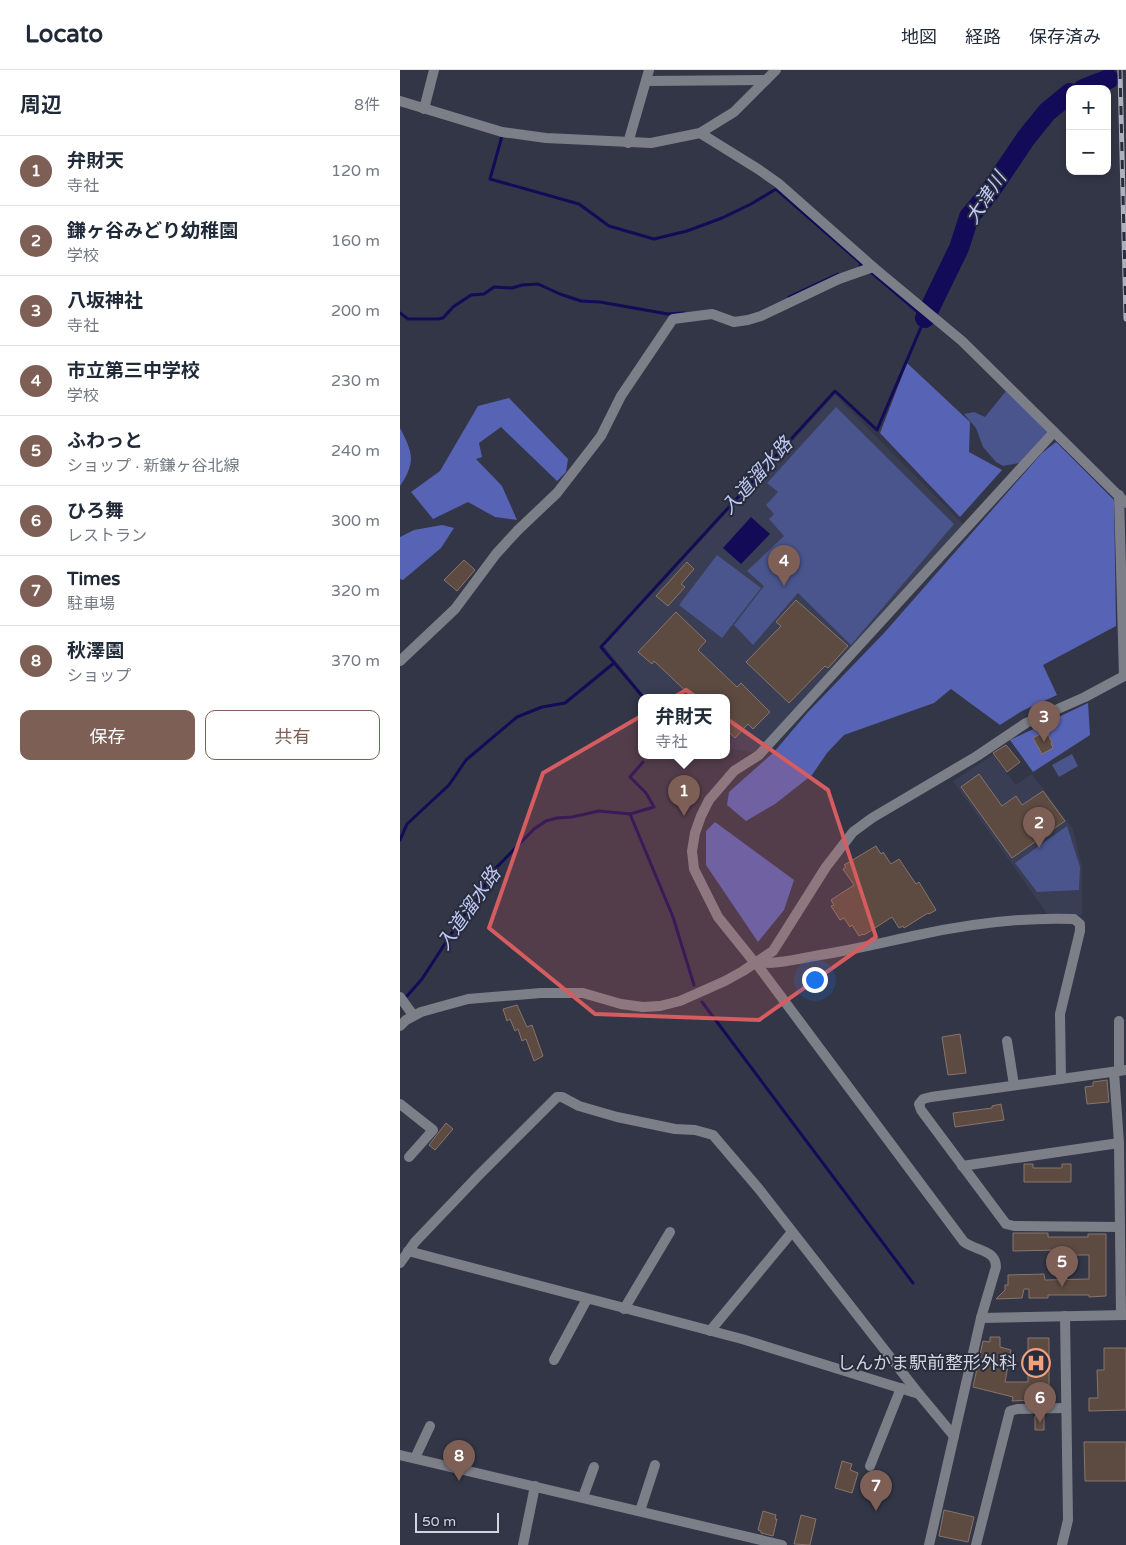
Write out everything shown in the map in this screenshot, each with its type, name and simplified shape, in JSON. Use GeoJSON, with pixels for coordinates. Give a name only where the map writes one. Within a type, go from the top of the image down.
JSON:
{"type":"FeatureCollection","features":[{"type":"Feature","properties":{"kind":"street"},"geometry":{"type":"LineString","coordinates":[[424,109],[434,70]]}},
{"type":"Feature","properties":{"kind":"street"},"geometry":{"type":"LineString","coordinates":[[400,100],[502,132],[546,138],[651,143],[700,133],[734,112],[776,70]]}},
{"type":"Feature","properties":{"kind":"street"},"geometry":{"type":"LineString","coordinates":[[628,143],[648,75],[766,80]]}},
{"type":"Feature","properties":{"kind":"street"},"geometry":{"type":"LineString","coordinates":[[400,1026],[413,1015],[468,999],[541,993],[583,993],[636,1006],[660,1006],[696,995],[725,981],[773,951],[826,867],[854,832],[872,818],[978,756],[1026,723],[1085,697],[1125,675],[1122,499],[962,341],[873,267],[778,183],[700,133]]}},
{"type":"Feature","properties":{"kind":"street"},"geometry":{"type":"LineString","coordinates":[[400,661],[455,609],[496,554],[518,530],[558,493],[602,436],[621,396],[673,319],[712,314],[734,322],[748,320],[761,316],[839,279],[873,267]]}},
{"type":"Feature","properties":{"kind":"street"},"geometry":{"type":"LineString","coordinates":[[929,1545],[982,1318],[996,1267],[996,1259],[993,1255],[971,1247],[964,1242],[755,963],[718,917],[694,869],[692,851],[701,816],[709,800],[734,771],[759,755],[1054,432]]}},
{"type":"Feature","properties":{"kind":"street"},"geometry":{"type":"LineString","coordinates":[[755,963],[775,963],[869,947],[920,934],[973,926],[1026,920],[1074,919],[1080,924],[1080,931],[1060,1014],[1061,1078]]}},
{"type":"Feature","properties":{"kind":"street"},"geometry":{"type":"LineString","coordinates":[[400,997],[413,1015]]}},
{"type":"Feature","properties":{"kind":"street"},"geometry":{"type":"LineString","coordinates":[[982,1318],[1124,1315],[1120,1227],[1119,1143],[1121,1071],[1119,1021]]}},
{"type":"Feature","properties":{"kind":"street"},"geometry":{"type":"LineString","coordinates":[[1007,1041],[1014,1085]]}},
{"type":"Feature","properties":{"kind":"street"},"geometry":{"type":"LineString","coordinates":[[1120,1227],[1014,1226],[1006,1224],[921,1110],[919,1104],[922,1099],[931,1097],[1121,1071]]}},
{"type":"Feature","properties":{"kind":"street"},"geometry":{"type":"LineString","coordinates":[[400,1263],[415,1242],[557,1097],[562,1097],[579,1106],[617,1117],[675,1129],[695,1130],[713,1135],[734,1158],[954,1436]]}},
{"type":"Feature","properties":{"kind":"street"},"geometry":{"type":"LineString","coordinates":[[400,1104],[433,1130],[409,1157]]}},
{"type":"Feature","properties":{"kind":"street"},"geometry":{"type":"LineString","coordinates":[[962,1166],[1119,1143]]}},
{"type":"Feature","properties":{"kind":"street"},"geometry":{"type":"LineString","coordinates":[[624,1309],[670,1232]]}},
{"type":"Feature","properties":{"kind":"street"},"geometry":{"type":"LineString","coordinates":[[710,1331],[792,1232]]}},
{"type":"Feature","properties":{"kind":"street"},"geometry":{"type":"LineString","coordinates":[[408,1251],[710,1331],[919,1394]]}},
{"type":"Feature","properties":{"kind":"street"},"geometry":{"type":"LineString","coordinates":[[554,1360],[587,1299]]}},
{"type":"Feature","properties":{"kind":"street"},"geometry":{"type":"LineString","coordinates":[[1062,1545],[1068,1520],[1065,1316]]}},
{"type":"Feature","properties":{"kind":"street"},"geometry":{"type":"LineString","coordinates":[[870,1466],[901,1388]]}},
{"type":"Feature","properties":{"kind":"street"},"geometry":{"type":"LineString","coordinates":[[976,1545],[1010,1410],[1066,1408]]}},
{"type":"Feature","properties":{"kind":"street"},"geometry":{"type":"LineString","coordinates":[[415,1458],[430,1426]]}},
{"type":"Feature","properties":{"kind":"street"},"geometry":{"type":"LineString","coordinates":[[400,1455],[782,1545]]}},
{"type":"Feature","properties":{"kind":"street"},"geometry":{"type":"LineString","coordinates":[[640,1511],[655,1466]]}},
{"type":"Feature","properties":{"kind":"street"},"geometry":{"type":"LineString","coordinates":[[583,1497],[594,1467]]}},
{"type":"Feature","properties":{"kind":"street"},"geometry":{"type":"LineString","coordinates":[[523,1545],[535,1486]]}},
{"type":"Feature","properties":{"kind":"highlighted area"},"geometry":{"type":"Polygon","coordinates":[[[686,690],[828,790],[876,937],[759,1020],[595,1014],[489,928],[543,773],[686,690]]]}},
{"type":"Feature","properties":{"kind":"shaded area"},"geometry":{"type":"Polygon","coordinates":[[[907,363],[970,422],[969,452],[1002,470],[960,517],[880,433],[907,363]]]}},
{"type":"Feature","properties":{"kind":"shaded area"},"geometry":{"type":"Polygon","coordinates":[[[1006,391],[1049,432],[1024,462],[1003,466],[996,462],[983,447],[976,428],[964,414],[974,412],[985,417],[1006,391]]]}},
{"type":"Feature","properties":{"kind":"shaded area"},"geometry":{"type":"Polygon","coordinates":[[[835,395],[964,525],[757,753],[732,749],[730,752],[730,694],[643,694],[604,646],[835,395]]]}},
{"type":"Feature","properties":{"kind":"shaded area"},"geometry":{"type":"Polygon","coordinates":[[[509,398],[568,459],[566,472],[557,481],[501,427],[479,443],[482,457],[476,459],[502,486],[517,520],[495,517],[468,502],[433,519],[411,492],[440,471],[478,406],[509,398]]]}},
{"type":"Feature","properties":{"kind":"shaded area"},"geometry":{"type":"Polygon","coordinates":[[[836,407],[954,524],[851,645],[798,593],[753,645],[734,625],[764,586],[747,571],[784,536],[769,519],[774,514],[766,505],[778,492],[767,483],[836,407]]]}},
{"type":"Feature","properties":{"kind":"shaded area"},"geometry":{"type":"Polygon","coordinates":[[[400,428],[408,444],[411,457],[409,470],[400,486],[400,428]]]}},
{"type":"Feature","properties":{"kind":"shaded area"},"geometry":{"type":"Polygon","coordinates":[[[1056,442],[1114,500],[1116,626],[1043,665],[1057,695],[1022,711],[1000,725],[951,689],[934,703],[844,735],[827,753],[812,775],[775,804],[746,821],[727,805],[729,792],[774,752],[808,712],[885,632],[1042,453],[1056,442]]]}},
{"type":"Feature","properties":{"kind":"shaded area"},"geometry":{"type":"Polygon","coordinates":[[[751,517],[770,534],[741,564],[723,548],[751,517]]]}},
{"type":"Feature","properties":{"kind":"shaded area"},"geometry":{"type":"Polygon","coordinates":[[[442,525],[454,528],[441,548],[403,580],[400,579],[400,537],[414,530],[442,525]]]}},
{"type":"Feature","properties":{"kind":"shaded area"},"geometry":{"type":"Polygon","coordinates":[[[717,555],[761,588],[722,638],[679,605],[717,555]]]}},
{"type":"Feature","properties":{"kind":"shaded area"},"geometry":{"type":"Polygon","coordinates":[[[1088,703],[1090,735],[1033,772],[1010,740],[1088,703]]]}},
{"type":"Feature","properties":{"kind":"shaded area"},"geometry":{"type":"Polygon","coordinates":[[[1072,754],[1078,766],[1059,777],[1052,765],[1072,754]]]}},
{"type":"Feature","properties":{"kind":"shaded area"},"geometry":{"type":"Polygon","coordinates":[[[993,755],[1016,785],[1032,774],[1073,829],[1082,867],[1082,915],[1048,915],[953,781],[993,755]]]}},
{"type":"Feature","properties":{"kind":"shaded area"},"geometry":{"type":"Polygon","coordinates":[[[715,822],[794,880],[784,910],[758,942],[706,865],[706,831],[715,822]]]}},
{"type":"Feature","properties":{"kind":"shaded area"},"geometry":{"type":"Polygon","coordinates":[[[1067,826],[1080,867],[1079,890],[1037,892],[1015,863],[1067,826]]]}},
{"type":"Feature","properties":{"kind":"building"},"geometry":{"type":"Polygon","coordinates":[[[464,560],[475,570],[457,591],[444,580],[464,560]]]}},
{"type":"Feature","properties":{"kind":"building"},"geometry":{"type":"Polygon","coordinates":[[[687,562],[694,569],[681,584],[685,587],[668,606],[656,596],[687,562]]]}},
{"type":"Feature","properties":{"kind":"building"},"geometry":{"type":"Polygon","coordinates":[[[796,600],[848,646],[828,668],[825,666],[789,703],[746,662],[781,626],[776,622],[796,600]]]}},
{"type":"Feature","properties":{"kind":"building"},"geometry":{"type":"Polygon","coordinates":[[[676,612],[706,641],[698,650],[737,687],[741,683],[770,712],[753,729],[748,724],[735,738],[730,733],[730,694],[689,694],[654,661],[652,664],[638,652],[676,612]]]}},
{"type":"Feature","properties":{"kind":"building"},"geometry":{"type":"Polygon","coordinates":[[[1046,731],[1053,748],[1042,754],[1033,738],[1046,731]]]}},
{"type":"Feature","properties":{"kind":"building"},"geometry":{"type":"Polygon","coordinates":[[[1006,745],[1020,762],[1007,772],[993,753],[1006,745]]]}},
{"type":"Feature","properties":{"kind":"building"},"geometry":{"type":"Polygon","coordinates":[[[979,774],[1002,806],[1016,796],[1022,805],[1043,791],[1065,821],[1012,858],[961,787],[979,774]]]}},
{"type":"Feature","properties":{"kind":"building"},"geometry":{"type":"Polygon","coordinates":[[[876,846],[881,854],[883,852],[891,864],[899,859],[916,884],[919,882],[936,910],[904,928],[903,926],[899,928],[892,917],[864,935],[859,936],[852,925],[850,927],[844,918],[840,920],[831,906],[834,905],[831,900],[854,885],[843,869],[846,867],[844,865],[876,846]]]}},
{"type":"Feature","properties":{"kind":"building"},"geometry":{"type":"Polygon","coordinates":[[[517,1005],[527,1027],[532,1025],[543,1056],[534,1061],[526,1039],[522,1041],[518,1029],[515,1031],[510,1019],[507,1021],[503,1009],[517,1005]]]}},
{"type":"Feature","properties":{"kind":"building"},"geometry":{"type":"Polygon","coordinates":[[[960,1034],[966,1073],[948,1075],[942,1037],[960,1034]]]}},
{"type":"Feature","properties":{"kind":"building"},"geometry":{"type":"Polygon","coordinates":[[[1107,1080],[1109,1102],[1087,1104],[1085,1087],[1093,1086],[1093,1082],[1107,1080]]]}},
{"type":"Feature","properties":{"kind":"building"},"geometry":{"type":"Polygon","coordinates":[[[1001,1104],[1004,1120],[955,1127],[953,1113],[992,1108],[992,1106],[1001,1104]]]}},
{"type":"Feature","properties":{"kind":"building"},"geometry":{"type":"Polygon","coordinates":[[[446,1123],[453,1129],[435,1150],[429,1145],[446,1123]]]}},
{"type":"Feature","properties":{"kind":"building"},"geometry":{"type":"Polygon","coordinates":[[[1024,1164],[1033,1164],[1033,1168],[1062,1168],[1062,1164],[1071,1164],[1071,1182],[1024,1182],[1024,1164]]]}},
{"type":"Feature","properties":{"kind":"building"},"geometry":{"type":"Polygon","coordinates":[[[1013,1233],[1048,1233],[1048,1237],[1088,1237],[1088,1234],[1106,1234],[1106,1296],[1048,1295],[1048,1298],[1029,1298],[1029,1289],[1024,1289],[1022,1298],[996,1299],[1005,1290],[1005,1285],[1008,1285],[1008,1275],[1044,1274],[1045,1280],[1089,1279],[1089,1255],[1060,1255],[1060,1250],[1013,1251],[1013,1233]]]}},
{"type":"Feature","properties":{"kind":"building"},"geometry":{"type":"Polygon","coordinates":[[[990,1337],[1000,1337],[1000,1347],[1011,1350],[1005,1382],[1028,1382],[1028,1338],[1049,1338],[1049,1400],[1034,1402],[1034,1400],[1012,1401],[1013,1397],[973,1387],[983,1341],[990,1342],[990,1337]]]}},
{"type":"Feature","properties":{"kind":"building"},"geometry":{"type":"Polygon","coordinates":[[[1104,1348],[1126,1348],[1126,1410],[1089,1411],[1089,1398],[1098,1398],[1097,1370],[1104,1370],[1104,1348]]]}},
{"type":"Feature","properties":{"kind":"building"},"geometry":{"type":"Polygon","coordinates":[[[1044,1415],[1044,1430],[1035,1430],[1035,1416],[1044,1415]]]}},
{"type":"Feature","properties":{"kind":"building"},"geometry":{"type":"Polygon","coordinates":[[[1084,1442],[1126,1442],[1126,1481],[1085,1481],[1084,1442]]]}},
{"type":"Feature","properties":{"kind":"building"},"geometry":{"type":"Polygon","coordinates":[[[842,1461],[852,1464],[850,1470],[858,1473],[852,1493],[835,1488],[842,1461]]]}},
{"type":"Feature","properties":{"kind":"building"},"geometry":{"type":"Polygon","coordinates":[[[944,1510],[974,1517],[968,1542],[939,1536],[944,1510]]]}},
{"type":"Feature","properties":{"kind":"building"},"geometry":{"type":"Polygon","coordinates":[[[763,1511],[776,1515],[775,1519],[777,1519],[773,1536],[761,1533],[758,1530],[763,1511]]]}},
{"type":"Feature","properties":{"kind":"building"},"geometry":{"type":"Polygon","coordinates":[[[801,1515],[816,1519],[810,1545],[794,1544],[801,1515]]]}},
{"type":"Feature","properties":{"kind":"waterway","name":"大津川"},"geometry":{"type":"LineString","coordinates":[[1093,85],[1109,79]]}},
{"type":"Feature","properties":{"kind":"waterway","name":"大津川"},"geometry":{"type":"LineString","coordinates":[[925,318],[959,248],[969,217],[989,193],[1026,138],[1047,112],[1066,96]]}},
{"type":"Feature","properties":{"kind":"waterway"},"geometry":{"type":"LineString","coordinates":[[502,136],[490,179],[579,204],[609,226],[654,239],[687,231],[722,218],[776,189],[863,265],[860,266]]}},
{"type":"Feature","properties":{"kind":"waterway","name":"入道溜水路"},"geometry":{"type":"LineString","coordinates":[[640,694],[601,647],[835,391],[877,430],[925,318],[871,272]]}},
{"type":"Feature","properties":{"kind":"waterway"},"geometry":{"type":"LineString","coordinates":[[789,297],[838,274]]}},
{"type":"Feature","properties":{"kind":"waterway"},"geometry":{"type":"LineString","coordinates":[[400,313],[408,319],[443,318],[453,307],[471,295],[484,294],[494,287],[512,288],[538,284],[581,301],[600,302],[668,314],[684,313]]}},
{"type":"Feature","properties":{"kind":"waterway"},"geometry":{"type":"LineString","coordinates":[[400,840],[407,824],[449,785],[466,760],[517,717],[542,707],[565,703],[614,663]]}},
{"type":"Feature","properties":{"kind":"waterway","name":"入道溜水路"},"geometry":{"type":"LineString","coordinates":[[407,996],[422,979],[461,919],[480,896],[491,873],[534,829],[546,821],[557,818],[599,811],[630,814],[654,807],[646,793],[630,777],[643,762]]}},
{"type":"Feature","properties":{"kind":"waterway"},"geometry":{"type":"LineString","coordinates":[[630,814],[673,917],[694,985]]}},
{"type":"Feature","properties":{"kind":"waterway"},"geometry":{"type":"LineString","coordinates":[[702,1002],[913,1283]]}},
{"type":"Feature","properties":{"kind":"railway"},"geometry":{"type":"LineString","coordinates":[[1120,70],[1126,319]]}},
{"type":"Feature","properties":{"kind":"place","name":"市立第三中学校"},"geometry":{"type":"Point","coordinates":[784,586]}},
{"type":"Feature","properties":{"kind":"place","name":"八坂神社"},"geometry":{"type":"Point","coordinates":[1044,742]}},
{"type":"Feature","properties":{"kind":"place","name":"弁財天"},"geometry":{"type":"Point","coordinates":[684,816]}},
{"type":"Feature","properties":{"kind":"place","name":"鎌ヶ谷みどり幼稚園"},"geometry":{"type":"Point","coordinates":[1039,848]}},
{"type":"Feature","properties":{"kind":"place","name":"ふわっと"},"geometry":{"type":"Point","coordinates":[1062,1287]}},
{"type":"Feature","properties":{"kind":"place","name":"しんかま駅前整形外科"},"geometry":{"type":"Point","coordinates":[1036,1363]}},
{"type":"Feature","properties":{"kind":"place","name":"ひろ舞"},"geometry":{"type":"Point","coordinates":[1040,1423]}},
{"type":"Feature","properties":{"kind":"place","name":"秋澤園"},"geometry":{"type":"Point","coordinates":[459,1481]}},
{"type":"Feature","properties":{"kind":"place","name":"Times"},"geometry":{"type":"Point","coordinates":[876,1511]}}]}
